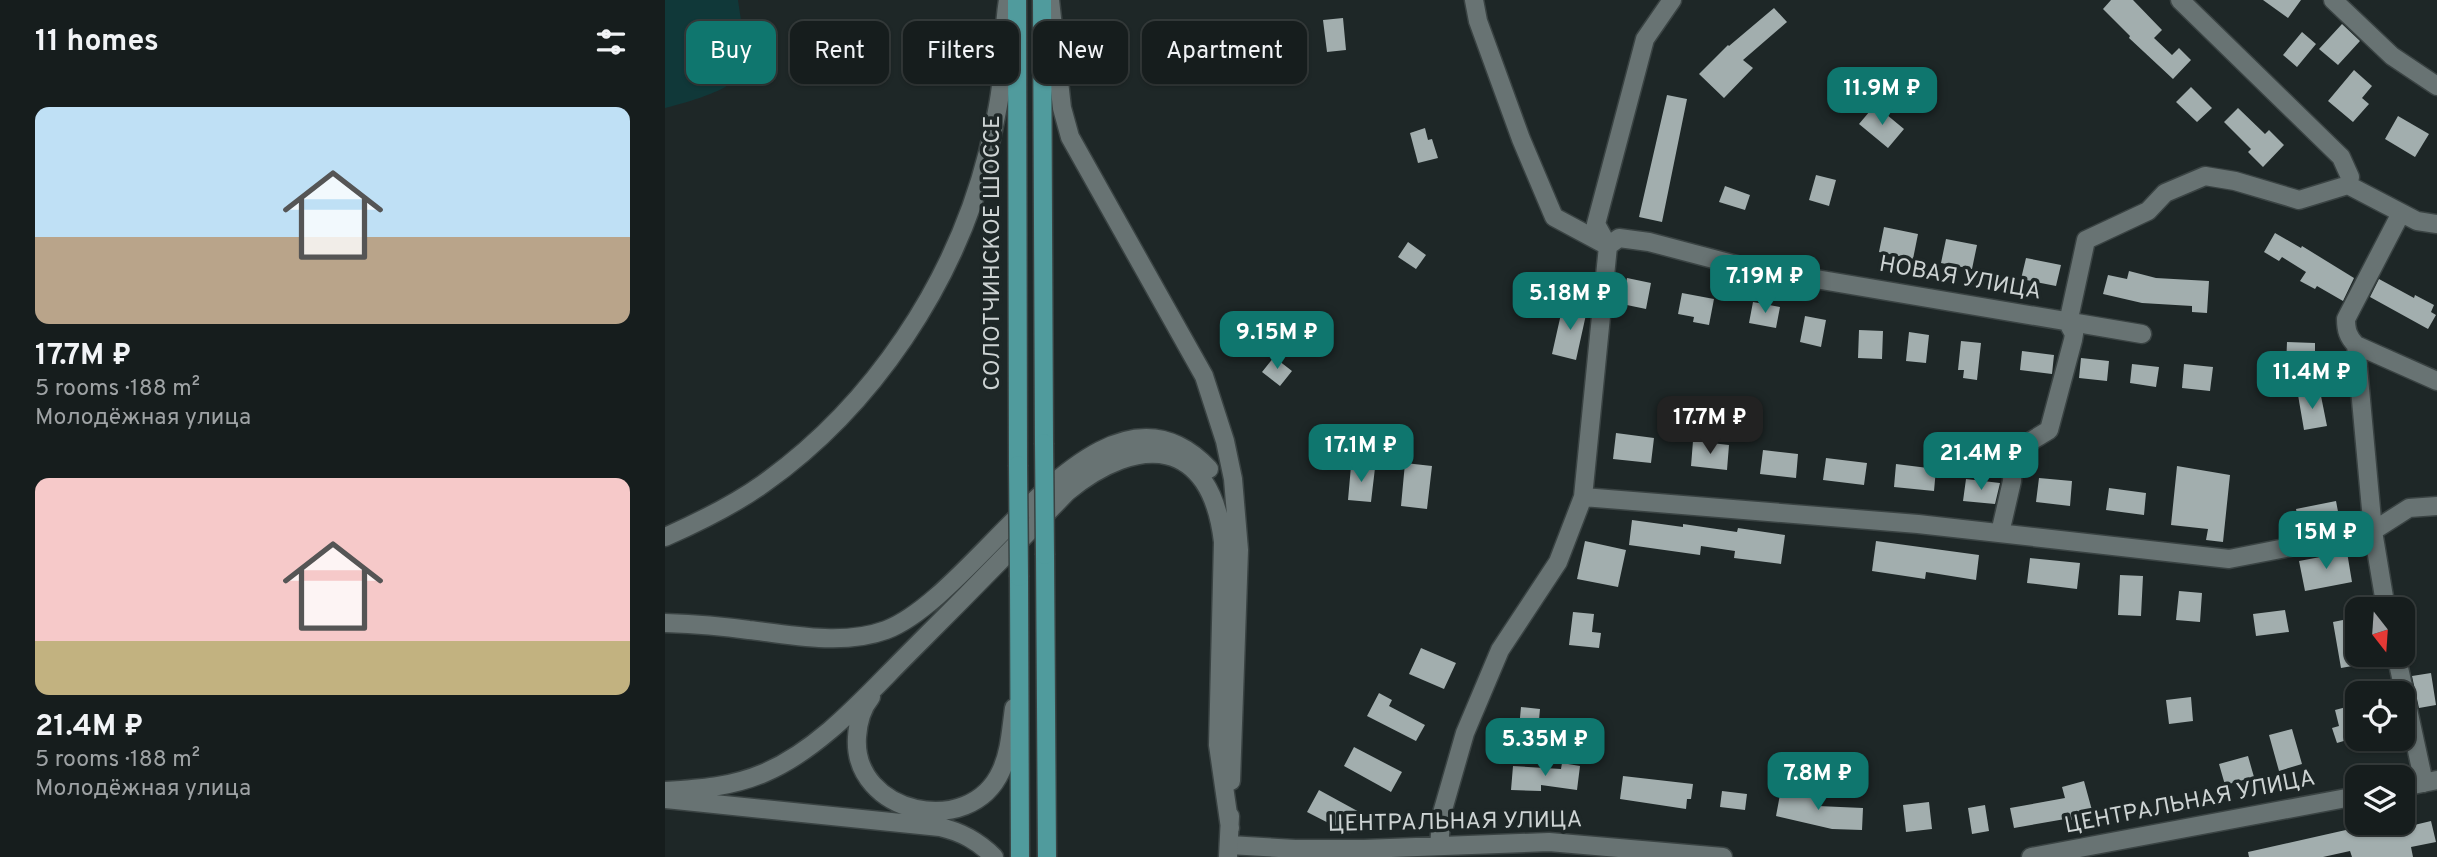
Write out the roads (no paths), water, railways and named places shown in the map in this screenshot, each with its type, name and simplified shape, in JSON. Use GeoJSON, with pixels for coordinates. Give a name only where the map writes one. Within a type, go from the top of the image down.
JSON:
{"type":"FeatureCollection","features":[{"type":"Feature","properties":{"kind":"main road","name":"СОЛОТЧИНСКОЕ ШОССЕ"},"geometry":{"type":"LineString","coordinates":[[1017,0],[1019,681]]}},
{"type":"Feature","properties":{"kind":"main road"},"geometry":{"type":"LineString","coordinates":[[1042,0],[1047,857]]}},
{"type":"Feature","properties":{"kind":"main road"},"geometry":{"type":"LineString","coordinates":[[1019,681],[1020,857]]}},
{"type":"Feature","properties":{"kind":"street"},"geometry":{"type":"LineString","coordinates":[[665,537],[727,508],[763,484],[824,433],[878,372],[921,313],[954,249],[979,187],[1000,93],[1008,0]]}},
{"type":"Feature","properties":{"kind":"street"},"geometry":{"type":"LineString","coordinates":[[1050,0],[1062,108],[1070,137],[1185,339],[1207,385],[1223,432],[1233,479],[1239,551],[1229,843]]}},
{"type":"Feature","properties":{"kind":"street"},"geometry":{"type":"LineString","coordinates":[[1474,0],[1478,21],[1518,130],[1554,217],[1608,246]]}},
{"type":"Feature","properties":{"kind":"street"},"geometry":{"type":"LineString","coordinates":[[1439,845],[1442,813],[1465,733],[1500,650],[1558,562],[1583,496],[1608,246],[1596,224],[1644,39],[1672,0]]}},
{"type":"Feature","properties":{"kind":"street"},"geometry":{"type":"LineString","coordinates":[[2180,0],[2341,157],[2350,177],[2348,185]]}},
{"type":"Feature","properties":{"kind":"street"},"geometry":{"type":"LineString","coordinates":[[2333,0],[2392,56],[2437,86]]}},
{"type":"Feature","properties":{"kind":"street"},"geometry":{"type":"LineString","coordinates":[[2000,533],[2012,481],[2015,452],[2047,433],[2052,423],[2073,341],[2074,334],[2069,323],[2086,240],[2148,211],[2165,193],[2205,176],[2235,181],[2299,200],[2348,185],[2417,221],[2437,225]]}},
{"type":"Feature","properties":{"kind":"street"},"geometry":{"type":"LineString","coordinates":[[2401,213],[2346,319],[2347,334],[2355,345],[2437,382]]}},
{"type":"Feature","properties":{"kind":"street","name":"НОВАЯ УЛИЦА"},"geometry":{"type":"LineString","coordinates":[[1608,246],[1619,238],[1649,242],[1745,267],[2142,334]]}},
{"type":"Feature","properties":{"kind":"street"},"geometry":{"type":"LineString","coordinates":[[2355,345],[2373,531],[2384,597]]}},
{"type":"Feature","properties":{"kind":"street"},"geometry":{"type":"LineString","coordinates":[[665,622],[820,638],[874,634],[890,628],[905,621],[940,596],[1075,465],[1104,448],[1136,438],[1177,444],[1195,456],[1212,473],[1227,499],[1239,551]]}},
{"type":"Feature","properties":{"kind":"street"},"geometry":{"type":"LineString","coordinates":[[665,791],[713,788],[740,782],[784,763],[828,731],[887,675],[1067,492],[1113,462],[1141,454],[1166,455],[1192,468],[1204,480],[1212,492],[1221,519],[1223,542],[1218,745],[1229,843]]}},
{"type":"Feature","properties":{"kind":"street"},"geometry":{"type":"LineString","coordinates":[[1583,496],[1918,524],[2229,559],[2373,531],[2409,508],[2437,506]]}},
{"type":"Feature","properties":{"kind":"street"},"geometry":{"type":"LineString","coordinates":[[665,616],[738,628]]}},
{"type":"Feature","properties":{"kind":"street"},"geometry":{"type":"LineString","coordinates":[[2400,667],[2431,782]]}},
{"type":"Feature","properties":{"kind":"street"},"geometry":{"type":"LineString","coordinates":[[887,675],[860,715],[857,745],[862,767],[875,788],[886,797],[914,808],[939,812],[975,802],[994,784],[1006,759],[1019,681]]}},
{"type":"Feature","properties":{"kind":"street","name":"ЦЕНТРАЛЬНАЯ УЛИЦА"},"geometry":{"type":"LineString","coordinates":[[2031,857],[2345,798]]}},
{"type":"Feature","properties":{"kind":"street"},"geometry":{"type":"LineString","coordinates":[[665,799],[940,827],[971,838],[995,857]]}},
{"type":"Feature","properties":{"kind":"street","name":"ЦЕНТРАЛЬНАЯ УЛИЦА"},"geometry":{"type":"LineString","coordinates":[[1229,843],[1336,849],[1549,842],[1723,857]]}}]}
